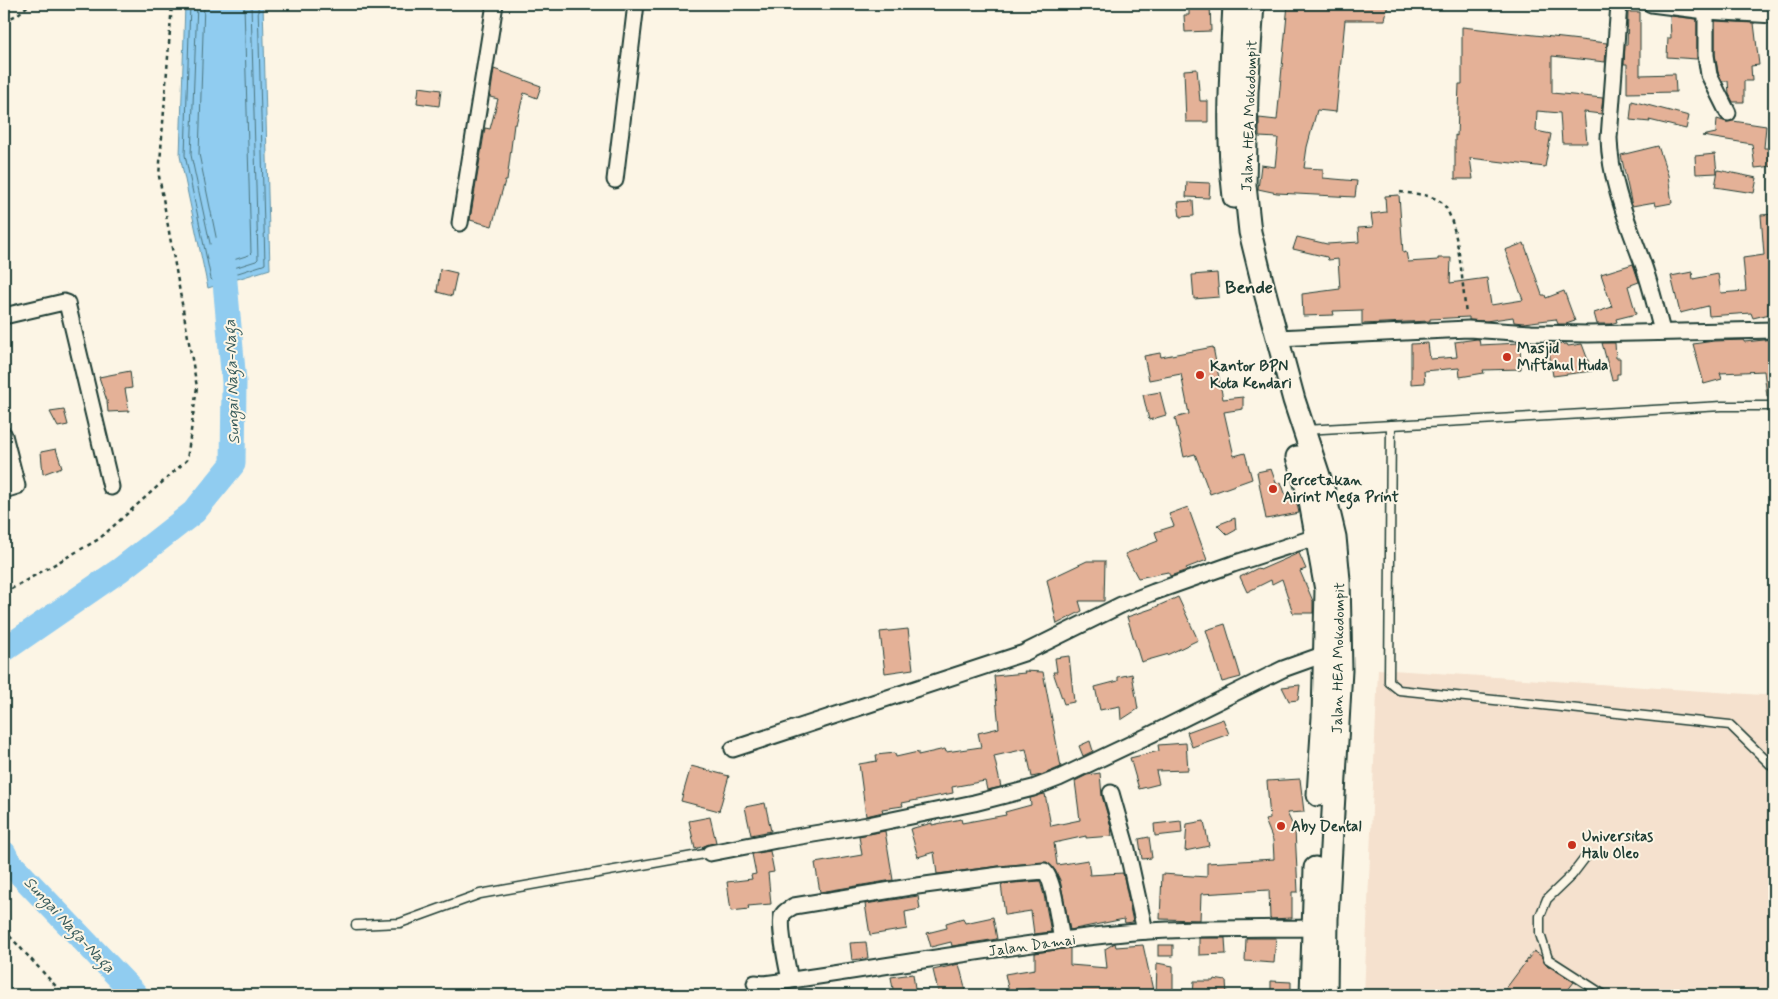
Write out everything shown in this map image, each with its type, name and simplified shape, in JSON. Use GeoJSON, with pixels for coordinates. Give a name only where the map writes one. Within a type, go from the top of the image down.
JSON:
{"type":"FeatureCollection","features":[{"type":"Feature","properties":{"kind":"street"},"geometry":{"type":"LineString","coordinates":[[460,223],[495,4]]}},
{"type":"Feature","properties":{"kind":"street"},"geometry":{"type":"LineString","coordinates":[[615,180],[636,4]]}},
{"type":"Feature","properties":{"kind":"street","name":"Jalan HEA Mokodompit"},"geometry":{"type":"LineString","coordinates":[[1234,4],[1229,95],[1238,131],[1250,232],[1303,430],[1324,491],[1335,537],[1338,571],[1342,636],[1329,737],[1312,928],[1311,995]]}},
{"type":"Feature","properties":{"kind":"street","name":"Jalan HEA Mokodompit"},"geometry":{"type":"LineString","coordinates":[[1253,4],[1238,131],[1230,166],[1241,251],[1309,496],[1326,590],[1325,654],[1329,737],[1326,995]]}},
{"type":"Feature","properties":{"kind":"street"},"geometry":{"type":"LineString","coordinates":[[1619,4],[1609,138],[1610,155],[1616,186],[1644,267],[1662,331]]}},
{"type":"Feature","properties":{"kind":"street"},"geometry":{"type":"LineString","coordinates":[[1651,4],[1706,11],[1774,16]]}},
{"type":"Feature","properties":{"kind":"street"},"geometry":{"type":"LineString","coordinates":[[1706,11],[1706,55],[1709,75],[1713,87],[1728,113]]}},
{"type":"Feature","properties":{"kind":"street"},"geometry":{"type":"LineString","coordinates":[[4,316],[64,302],[67,303],[111,487]]}},
{"type":"Feature","properties":{"kind":"street"},"geometry":{"type":"LineString","coordinates":[[1278,338],[1468,329],[1531,334],[1774,330]]}},
{"type":"Feature","properties":{"kind":"street"},"geometry":{"type":"LineString","coordinates":[[4,435],[17,486],[4,490]]}},
{"type":"Feature","properties":{"kind":"street"},"geometry":{"type":"LineString","coordinates":[[733,749],[1024,653],[1121,605],[1233,564],[1316,537]]}},
{"type":"Feature","properties":{"kind":"street"},"geometry":{"type":"LineString","coordinates":[[710,854],[777,840],[868,825],[1006,796],[1033,788],[1059,778],[1152,734],[1283,669],[1325,654]]}},
{"type":"Feature","properties":{"kind":"street"},"geometry":{"type":"LineString","coordinates":[[1111,793],[1127,850],[1145,931]]}},
{"type":"Feature","properties":{"kind":"street"},"geometry":{"type":"LineString","coordinates":[[790,980],[782,925],[782,915],[787,910],[794,906],[910,887],[1044,871],[1047,873],[1053,889],[1062,940]]}},
{"type":"Feature","properties":{"kind":"street","name":"Jalan Damai"},"geometry":{"type":"LineString","coordinates":[[755,983],[764,984],[1062,940],[1145,931],[1312,928]]}},
{"type":"Feature","properties":{"kind":"lane"},"geometry":{"type":"LineString","coordinates":[[1303,430],[1722,406],[1774,406]]}},
{"type":"Feature","properties":{"kind":"lane"},"geometry":{"type":"LineString","coordinates":[[1391,425],[1389,682],[1399,690],[1730,725],[1774,768]]}},
{"type":"Feature","properties":{"kind":"lane"},"geometry":{"type":"LineString","coordinates":[[356,925],[400,922],[480,894],[710,854]]}},
{"type":"Feature","properties":{"kind":"lane"},"geometry":{"type":"LineString","coordinates":[[1588,854],[1572,874],[1547,899],[1540,916],[1540,934],[1548,959],[1604,995]]}},
{"type":"Feature","properties":{"kind":"path"},"geometry":{"type":"LineString","coordinates":[[4,21],[17,15],[30,4]]}},
{"type":"Feature","properties":{"kind":"path"},"geometry":{"type":"LineString","coordinates":[[4,593],[99,539],[187,460],[197,387],[159,176],[172,4]]}},
{"type":"Feature","properties":{"kind":"path"},"geometry":{"type":"LineString","coordinates":[[1400,192],[1432,197],[1443,203],[1453,222],[1461,267],[1468,329]]}},
{"type":"Feature","properties":{"kind":"path"},"geometry":{"type":"LineString","coordinates":[[4,930],[64,995]]}},
{"type":"Feature","properties":{"kind":"shaded area","name":"Universitas Halu Oleo"},"geometry":{"type":"Polygon","coordinates":[[[1378,669],[1762,695],[1774,694],[1774,995],[1364,995],[1378,669]]]}},
{"type":"Feature","properties":{"kind":"water"},"geometry":{"type":"Polygon","coordinates":[[[185,4],[263,4],[270,269],[208,288],[180,156],[185,4]]]}},
{"type":"Feature","properties":{"kind":"building"},"geometry":{"type":"Polygon","coordinates":[[[1189,4],[1210,4],[1211,31],[1185,32],[1184,15],[1189,15],[1189,4]]]}},
{"type":"Feature","properties":{"kind":"building"},"geometry":{"type":"Polygon","coordinates":[[[1288,4],[1388,4],[1385,20],[1345,20],[1336,112],[1317,110],[1307,147],[1304,168],[1323,169],[1323,178],[1357,181],[1355,197],[1277,193],[1258,189],[1261,165],[1275,167],[1278,138],[1259,137],[1259,118],[1277,120],[1288,4]]]}},
{"type":"Feature","properties":{"kind":"building"},"geometry":{"type":"Polygon","coordinates":[[[1628,12],[1640,12],[1640,75],[1675,74],[1676,92],[1627,93],[1627,64],[1624,64],[1625,45],[1627,45],[1628,12]]]}},
{"type":"Feature","properties":{"kind":"building"},"geometry":{"type":"Polygon","coordinates":[[[1670,16],[1697,19],[1697,59],[1667,57],[1668,38],[1671,38],[1670,16]]]}},
{"type":"Feature","properties":{"kind":"building"},"geometry":{"type":"Polygon","coordinates":[[[1715,21],[1754,23],[1759,65],[1751,66],[1752,81],[1744,81],[1744,102],[1733,102],[1729,94],[1728,81],[1722,81],[1718,72],[1715,54],[1715,21]]]}},
{"type":"Feature","properties":{"kind":"building"},"geometry":{"type":"Polygon","coordinates":[[[1462,27],[1607,43],[1605,62],[1552,56],[1552,93],[1603,98],[1601,114],[1584,112],[1587,143],[1562,143],[1560,113],[1537,111],[1536,131],[1551,134],[1545,167],[1470,158],[1473,179],[1455,179],[1455,135],[1457,136],[1459,84],[1462,84],[1462,27]]]}},
{"type":"Feature","properties":{"kind":"building"},"geometry":{"type":"Polygon","coordinates":[[[494,69],[541,86],[537,98],[524,93],[516,124],[514,124],[507,181],[505,181],[492,226],[470,220],[485,128],[490,129],[498,99],[490,97],[494,69]]]}},
{"type":"Feature","properties":{"kind":"building"},"geometry":{"type":"Polygon","coordinates":[[[1197,69],[1200,101],[1208,101],[1208,122],[1186,122],[1184,70],[1197,69]]]}},
{"type":"Feature","properties":{"kind":"building"},"geometry":{"type":"Polygon","coordinates":[[[419,87],[441,90],[439,106],[417,103],[419,87]]]}},
{"type":"Feature","properties":{"kind":"building"},"geometry":{"type":"Polygon","coordinates":[[[1632,101],[1689,116],[1686,129],[1649,120],[1650,122],[1630,120],[1632,101]]]}},
{"type":"Feature","properties":{"kind":"building"},"geometry":{"type":"Polygon","coordinates":[[[1717,119],[1727,122],[1733,121],[1766,126],[1764,148],[1774,148],[1774,166],[1755,168],[1752,144],[1702,136],[1716,133],[1717,119]]]}},
{"type":"Feature","properties":{"kind":"building"},"geometry":{"type":"Polygon","coordinates":[[[1658,146],[1668,175],[1672,203],[1656,206],[1655,202],[1632,206],[1621,155],[1658,146]]]}},
{"type":"Feature","properties":{"kind":"building"},"geometry":{"type":"Polygon","coordinates":[[[1715,154],[1717,173],[1696,174],[1695,156],[1715,154]]]}},
{"type":"Feature","properties":{"kind":"building"},"geometry":{"type":"Polygon","coordinates":[[[1718,170],[1757,178],[1754,193],[1715,187],[1718,170]]]}},
{"type":"Feature","properties":{"kind":"building"},"geometry":{"type":"Polygon","coordinates":[[[1187,182],[1210,183],[1209,198],[1186,197],[1187,182]]]}},
{"type":"Feature","properties":{"kind":"building"},"geometry":{"type":"Polygon","coordinates":[[[1399,195],[1403,253],[1406,252],[1408,262],[1451,258],[1450,283],[1487,278],[1491,305],[1523,300],[1505,250],[1524,243],[1542,295],[1545,295],[1546,298],[1564,291],[1575,321],[1558,324],[1556,319],[1523,323],[1514,322],[1513,317],[1486,321],[1469,320],[1469,317],[1362,324],[1362,310],[1333,311],[1334,315],[1303,316],[1302,294],[1340,289],[1338,259],[1328,260],[1327,257],[1293,249],[1297,237],[1327,244],[1359,242],[1358,228],[1373,227],[1371,214],[1386,212],[1385,196],[1399,195]]]}},
{"type":"Feature","properties":{"kind":"building"},"geometry":{"type":"Polygon","coordinates":[[[1193,201],[1194,216],[1180,217],[1178,202],[1193,201]]]}},
{"type":"Feature","properties":{"kind":"building"},"geometry":{"type":"Polygon","coordinates":[[[1774,214],[1774,313],[1753,318],[1751,313],[1709,316],[1708,306],[1680,313],[1671,276],[1692,272],[1693,279],[1718,274],[1721,293],[1746,291],[1743,258],[1764,255],[1761,215],[1774,214]]]}},
{"type":"Feature","properties":{"kind":"building"},"geometry":{"type":"Polygon","coordinates":[[[1633,264],[1639,282],[1628,286],[1636,314],[1616,319],[1617,322],[1610,324],[1597,324],[1594,313],[1612,307],[1601,274],[1633,264]]]}},
{"type":"Feature","properties":{"kind":"building"},"geometry":{"type":"Polygon","coordinates":[[[440,269],[457,273],[452,296],[437,292],[440,269]]]}},
{"type":"Feature","properties":{"kind":"building"},"geometry":{"type":"Polygon","coordinates":[[[1217,273],[1219,297],[1194,299],[1192,275],[1217,273]]]}},
{"type":"Feature","properties":{"kind":"building"},"geometry":{"type":"Polygon","coordinates":[[[1479,339],[1480,345],[1520,343],[1521,369],[1483,370],[1484,373],[1460,377],[1459,368],[1424,371],[1425,383],[1411,384],[1411,344],[1428,343],[1430,359],[1457,357],[1455,342],[1479,339]]]}},
{"type":"Feature","properties":{"kind":"building"},"geometry":{"type":"Polygon","coordinates":[[[1774,339],[1774,396],[1767,396],[1764,371],[1720,373],[1722,379],[1704,384],[1693,344],[1714,341],[1744,340],[1744,342],[1774,339]]]}},
{"type":"Feature","properties":{"kind":"building"},"geometry":{"type":"Polygon","coordinates":[[[1602,343],[1615,343],[1616,358],[1620,358],[1620,374],[1617,374],[1617,379],[1612,380],[1602,343]]]}},
{"type":"Feature","properties":{"kind":"building"},"geometry":{"type":"Polygon","coordinates":[[[1567,344],[1568,346],[1582,344],[1592,371],[1553,376],[1548,345],[1567,344]]]}},
{"type":"Feature","properties":{"kind":"building"},"geometry":{"type":"Polygon","coordinates":[[[1213,347],[1223,399],[1243,397],[1243,409],[1224,412],[1234,456],[1245,453],[1252,479],[1210,494],[1195,454],[1184,457],[1175,418],[1189,414],[1181,374],[1149,380],[1144,356],[1160,353],[1161,357],[1213,347]]]}},
{"type":"Feature","properties":{"kind":"building"},"geometry":{"type":"Polygon","coordinates":[[[130,371],[132,388],[125,389],[129,411],[108,412],[107,401],[99,377],[130,371]]]}},
{"type":"Feature","properties":{"kind":"building"},"geometry":{"type":"Polygon","coordinates":[[[1160,392],[1166,415],[1149,420],[1143,395],[1160,392]]]}},
{"type":"Feature","properties":{"kind":"building"},"geometry":{"type":"Polygon","coordinates":[[[64,410],[68,425],[58,427],[50,412],[64,410]]]}},
{"type":"Feature","properties":{"kind":"building"},"geometry":{"type":"Polygon","coordinates":[[[56,449],[62,467],[43,474],[41,452],[56,449]]]}},
{"type":"Feature","properties":{"kind":"building"},"geometry":{"type":"Polygon","coordinates":[[[1271,469],[1276,483],[1281,482],[1286,496],[1295,494],[1299,513],[1266,519],[1257,472],[1271,469]]]}},
{"type":"Feature","properties":{"kind":"building"},"geometry":{"type":"Polygon","coordinates":[[[1188,507],[1207,560],[1170,576],[1168,572],[1138,578],[1125,554],[1158,541],[1155,532],[1174,526],[1169,514],[1188,507]]]}},
{"type":"Feature","properties":{"kind":"building"},"geometry":{"type":"Polygon","coordinates":[[[1235,518],[1236,530],[1227,535],[1217,525],[1235,518]]]}},
{"type":"Feature","properties":{"kind":"building"},"geometry":{"type":"Polygon","coordinates":[[[1299,553],[1306,569],[1300,571],[1313,601],[1313,613],[1293,613],[1282,579],[1272,584],[1271,580],[1247,592],[1240,577],[1258,568],[1260,570],[1299,553]]]}},
{"type":"Feature","properties":{"kind":"building"},"geometry":{"type":"Polygon","coordinates":[[[1087,561],[1105,561],[1104,601],[1079,601],[1082,611],[1057,624],[1047,580],[1087,561]]]}},
{"type":"Feature","properties":{"kind":"building"},"geometry":{"type":"Polygon","coordinates":[[[1178,597],[1198,640],[1169,654],[1141,662],[1127,617],[1178,597]]]}},
{"type":"Feature","properties":{"kind":"building"},"geometry":{"type":"Polygon","coordinates":[[[1225,624],[1241,677],[1222,682],[1206,630],[1225,624]]]}},
{"type":"Feature","properties":{"kind":"building"},"geometry":{"type":"Polygon","coordinates":[[[908,629],[913,669],[885,673],[880,632],[908,629]]]}},
{"type":"Feature","properties":{"kind":"building"},"geometry":{"type":"Polygon","coordinates":[[[1069,656],[1074,702],[1064,704],[1053,672],[1057,672],[1055,658],[1069,656]]]}},
{"type":"Feature","properties":{"kind":"building"},"geometry":{"type":"Polygon","coordinates":[[[1024,671],[1043,672],[1061,767],[1032,777],[1026,749],[994,756],[1001,787],[987,790],[985,781],[952,787],[953,793],[902,803],[903,806],[882,809],[883,812],[866,816],[859,764],[877,761],[876,755],[895,753],[896,757],[918,752],[918,755],[945,749],[946,752],[981,747],[978,733],[999,728],[994,676],[1025,673],[1024,671]]]}},
{"type":"Feature","properties":{"kind":"building"},"geometry":{"type":"Polygon","coordinates":[[[1132,674],[1138,709],[1121,720],[1120,706],[1100,710],[1095,687],[1118,681],[1118,677],[1132,674]]]}},
{"type":"Feature","properties":{"kind":"building"},"geometry":{"type":"Polygon","coordinates":[[[1300,685],[1298,700],[1289,701],[1282,687],[1300,685]]]}},
{"type":"Feature","properties":{"kind":"building"},"geometry":{"type":"Polygon","coordinates":[[[1223,719],[1229,734],[1192,747],[1187,732],[1223,719]]]}},
{"type":"Feature","properties":{"kind":"building"},"geometry":{"type":"Polygon","coordinates":[[[1090,741],[1093,751],[1083,756],[1079,746],[1090,741]]]}},
{"type":"Feature","properties":{"kind":"building"},"geometry":{"type":"Polygon","coordinates":[[[1186,743],[1188,770],[1156,771],[1159,784],[1139,789],[1130,758],[1159,751],[1158,745],[1186,743]]]}},
{"type":"Feature","properties":{"kind":"building"},"geometry":{"type":"Polygon","coordinates":[[[691,766],[729,776],[719,811],[681,801],[691,766]]]}},
{"type":"Feature","properties":{"kind":"building"},"geometry":{"type":"Polygon","coordinates":[[[1100,773],[1102,796],[1112,836],[1086,838],[1086,836],[1054,843],[1057,865],[1088,860],[1090,875],[1123,873],[1133,922],[1125,923],[1124,919],[1070,930],[1060,880],[1055,870],[1047,862],[937,874],[934,852],[918,857],[910,829],[932,823],[932,825],[961,819],[962,823],[1006,815],[1005,812],[1031,805],[1030,798],[1040,795],[1045,794],[1051,826],[1080,820],[1075,781],[1087,775],[1100,773]]]}},
{"type":"Feature","properties":{"kind":"building"},"geometry":{"type":"Polygon","coordinates":[[[1300,779],[1304,812],[1287,813],[1295,830],[1298,892],[1292,892],[1292,918],[1270,919],[1269,890],[1201,894],[1200,920],[1160,919],[1162,874],[1207,877],[1207,863],[1274,859],[1273,840],[1265,820],[1270,819],[1267,781],[1300,779]]]}},
{"type":"Feature","properties":{"kind":"building"},"geometry":{"type":"Polygon","coordinates":[[[765,803],[771,831],[751,835],[745,807],[765,803]]]}},
{"type":"Feature","properties":{"kind":"building"},"geometry":{"type":"Polygon","coordinates":[[[710,817],[716,842],[695,849],[689,821],[710,817]]]}},
{"type":"Feature","properties":{"kind":"building"},"geometry":{"type":"Polygon","coordinates":[[[1181,821],[1182,833],[1155,836],[1154,824],[1181,821]]]}},
{"type":"Feature","properties":{"kind":"building"},"geometry":{"type":"Polygon","coordinates":[[[1204,821],[1209,846],[1185,851],[1187,824],[1204,821]]]}},
{"type":"Feature","properties":{"kind":"building"},"geometry":{"type":"Polygon","coordinates":[[[885,831],[893,880],[820,892],[815,863],[862,855],[859,836],[885,831]]]}},
{"type":"Feature","properties":{"kind":"building"},"geometry":{"type":"Polygon","coordinates":[[[1149,837],[1152,858],[1142,859],[1139,839],[1149,837]]]}},
{"type":"Feature","properties":{"kind":"building"},"geometry":{"type":"Polygon","coordinates":[[[770,851],[774,872],[768,873],[771,904],[748,906],[749,909],[731,911],[727,882],[752,879],[751,875],[756,874],[752,854],[770,851]]]}},
{"type":"Feature","properties":{"kind":"building"},"geometry":{"type":"Polygon","coordinates":[[[1040,881],[1051,932],[1034,934],[1031,911],[1005,915],[1001,884],[1040,881]]]}},
{"type":"Feature","properties":{"kind":"building"},"geometry":{"type":"Polygon","coordinates":[[[918,896],[920,909],[905,912],[907,929],[870,935],[865,904],[918,896]]]}},
{"type":"Feature","properties":{"kind":"building"},"geometry":{"type":"Polygon","coordinates":[[[993,917],[997,939],[952,946],[951,942],[931,947],[927,933],[947,928],[946,923],[963,918],[965,923],[993,917]]]}},
{"type":"Feature","properties":{"kind":"building"},"geometry":{"type":"Polygon","coordinates":[[[1199,938],[1225,938],[1226,954],[1199,955],[1199,938]]]}},
{"type":"Feature","properties":{"kind":"building"},"geometry":{"type":"Polygon","coordinates":[[[1246,938],[1276,938],[1274,963],[1245,961],[1246,938]]]}},
{"type":"Feature","properties":{"kind":"building"},"geometry":{"type":"Polygon","coordinates":[[[866,942],[868,958],[852,960],[850,943],[866,942]]]}},
{"type":"Feature","properties":{"kind":"building"},"geometry":{"type":"Polygon","coordinates":[[[1115,943],[1116,947],[1143,945],[1154,995],[1037,995],[1036,988],[1009,992],[1005,974],[1035,969],[1035,953],[1070,948],[1070,965],[1107,968],[1105,949],[1115,943]]]}},
{"type":"Feature","properties":{"kind":"building"},"geometry":{"type":"Polygon","coordinates":[[[1158,945],[1173,945],[1173,956],[1158,956],[1158,945]]]}},
{"type":"Feature","properties":{"kind":"building"},"geometry":{"type":"Polygon","coordinates":[[[1534,951],[1541,956],[1545,964],[1574,982],[1564,995],[1501,995],[1534,951]]]}},
{"type":"Feature","properties":{"kind":"building"},"geometry":{"type":"Polygon","coordinates":[[[1157,963],[1173,966],[1173,995],[1156,995],[1157,963]]]}},
{"type":"Feature","properties":{"kind":"building"},"geometry":{"type":"Polygon","coordinates":[[[959,964],[967,995],[939,995],[933,970],[959,964]]]}},
{"type":"Feature","properties":{"kind":"building"},"geometry":{"type":"Polygon","coordinates":[[[913,974],[916,995],[894,995],[891,977],[913,974]]]}},
{"type":"Feature","properties":{"kind":"building"},"geometry":{"type":"Polygon","coordinates":[[[1214,979],[1226,981],[1227,995],[1193,995],[1194,981],[1213,981],[1214,979]]]}},
{"type":"Feature","properties":{"kind":"building"},"geometry":{"type":"Polygon","coordinates":[[[1271,981],[1291,982],[1291,995],[1271,995],[1271,981]]]}},
{"type":"Feature","properties":{"kind":"waterway","name":"Sungai Naga-Naga"},"geometry":{"type":"LineString","coordinates":[[4,650],[120,570],[194,512],[233,464],[234,382],[222,249]]}},
{"type":"Feature","properties":{"kind":"waterway","name":"Sungai Naga-Naga"},"geometry":{"type":"LineString","coordinates":[[4,853],[8,861],[136,995]]}},
{"type":"Feature","properties":{"kind":"place","name":"Masjid Miftahul Huda"},"geometry":{"type":"Point","coordinates":[1507,357]}},
{"type":"Feature","properties":{"kind":"place","name":"Kantor BPN Kota Kendari"},"geometry":{"type":"Point","coordinates":[1200,375]}},
{"type":"Feature","properties":{"kind":"place","name":"Percetakan Airint Mega Print"},"geometry":{"type":"Point","coordinates":[1273,489]}},
{"type":"Feature","properties":{"kind":"place","name":"Aby Dental"},"geometry":{"type":"Point","coordinates":[1281,826]}},
{"type":"Feature","properties":{"kind":"place","name":"Universitas Halu Oleo"},"geometry":{"type":"Point","coordinates":[1572,845]}},
{"type":"Feature","properties":{"kind":"district","name":"Bende"},"geometry":{"type":"Point","coordinates":[1249,287]}}]}
